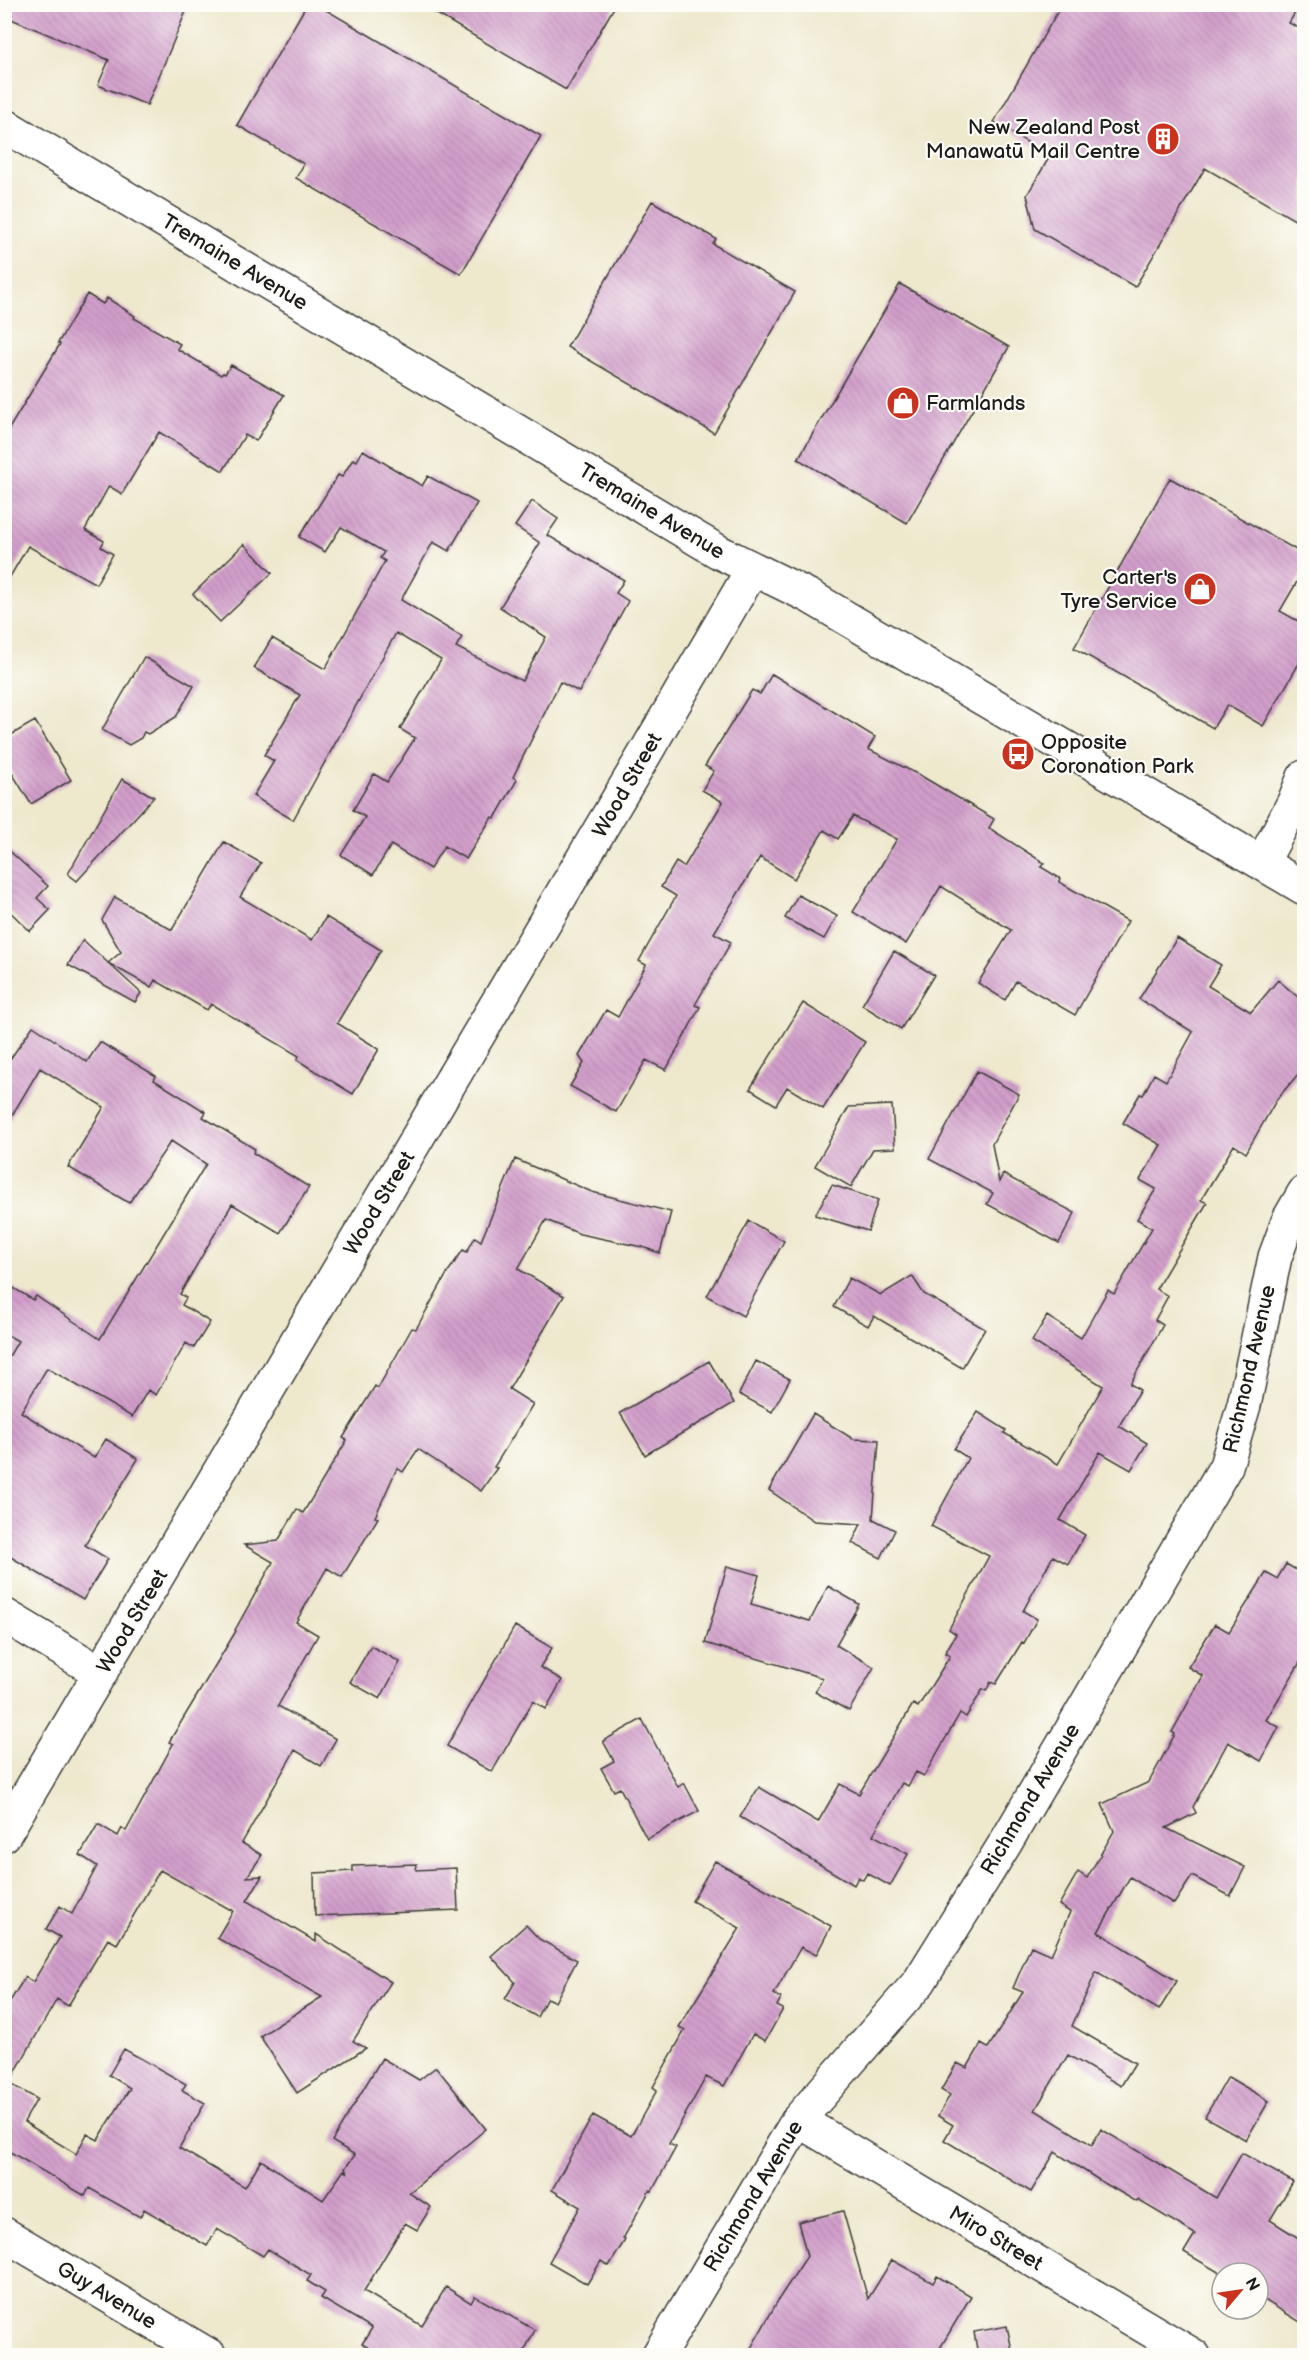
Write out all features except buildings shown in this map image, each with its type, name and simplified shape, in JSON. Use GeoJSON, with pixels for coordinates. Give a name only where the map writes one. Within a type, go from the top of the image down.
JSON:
{"type":"FeatureCollection","features":[{"type":"Feature","properties":{"kind":"street","name":"Tremaine Avenue"},"geometry":{"type":"LineString","coordinates":[[4,125],[752,570],[808,596],[1305,888]]}},
{"type":"Feature","properties":{"kind":"street","name":"Wood Street"},"geometry":{"type":"LineString","coordinates":[[4,1835],[640,763],[752,570]]}},
{"type":"Feature","properties":{"kind":"street"},"geometry":{"type":"LineString","coordinates":[[1262,863],[1305,777]]}},
{"type":"Feature","properties":{"kind":"street","name":"Richmond Avenue"},"geometry":{"type":"LineString","coordinates":[[658,2355],[798,2120],[920,1982],[1006,1842],[1226,1466],[1244,1405],[1275,1257],[1289,1219],[1305,1193]]}},
{"type":"Feature","properties":{"kind":"street"},"geometry":{"type":"LineString","coordinates":[[4,1615],[101,1673]]}},
{"type":"Feature","properties":{"kind":"street","name":"Miro Street"},"geometry":{"type":"LineString","coordinates":[[798,2120],[1194,2355]]}},
{"type":"Feature","properties":{"kind":"street","name":"Guy Avenue"},"geometry":{"type":"LineString","coordinates":[[4,2234],[210,2355]]}},
{"type":"Feature","properties":{"kind":"place","name":"New Zealand Post Manawatū Mail Centre"},"geometry":{"type":"Point","coordinates":[1163,139]}},
{"type":"Feature","properties":{"kind":"place","name":"Farmlands"},"geometry":{"type":"Point","coordinates":[903,403]}},
{"type":"Feature","properties":{"kind":"place","name":"Carter's Tyre Service"},"geometry":{"type":"Point","coordinates":[1200,589]}},
{"type":"Feature","properties":{"kind":"place","name":"Opposite Coronation Park"},"geometry":{"type":"Point","coordinates":[1018,754]}}]}
